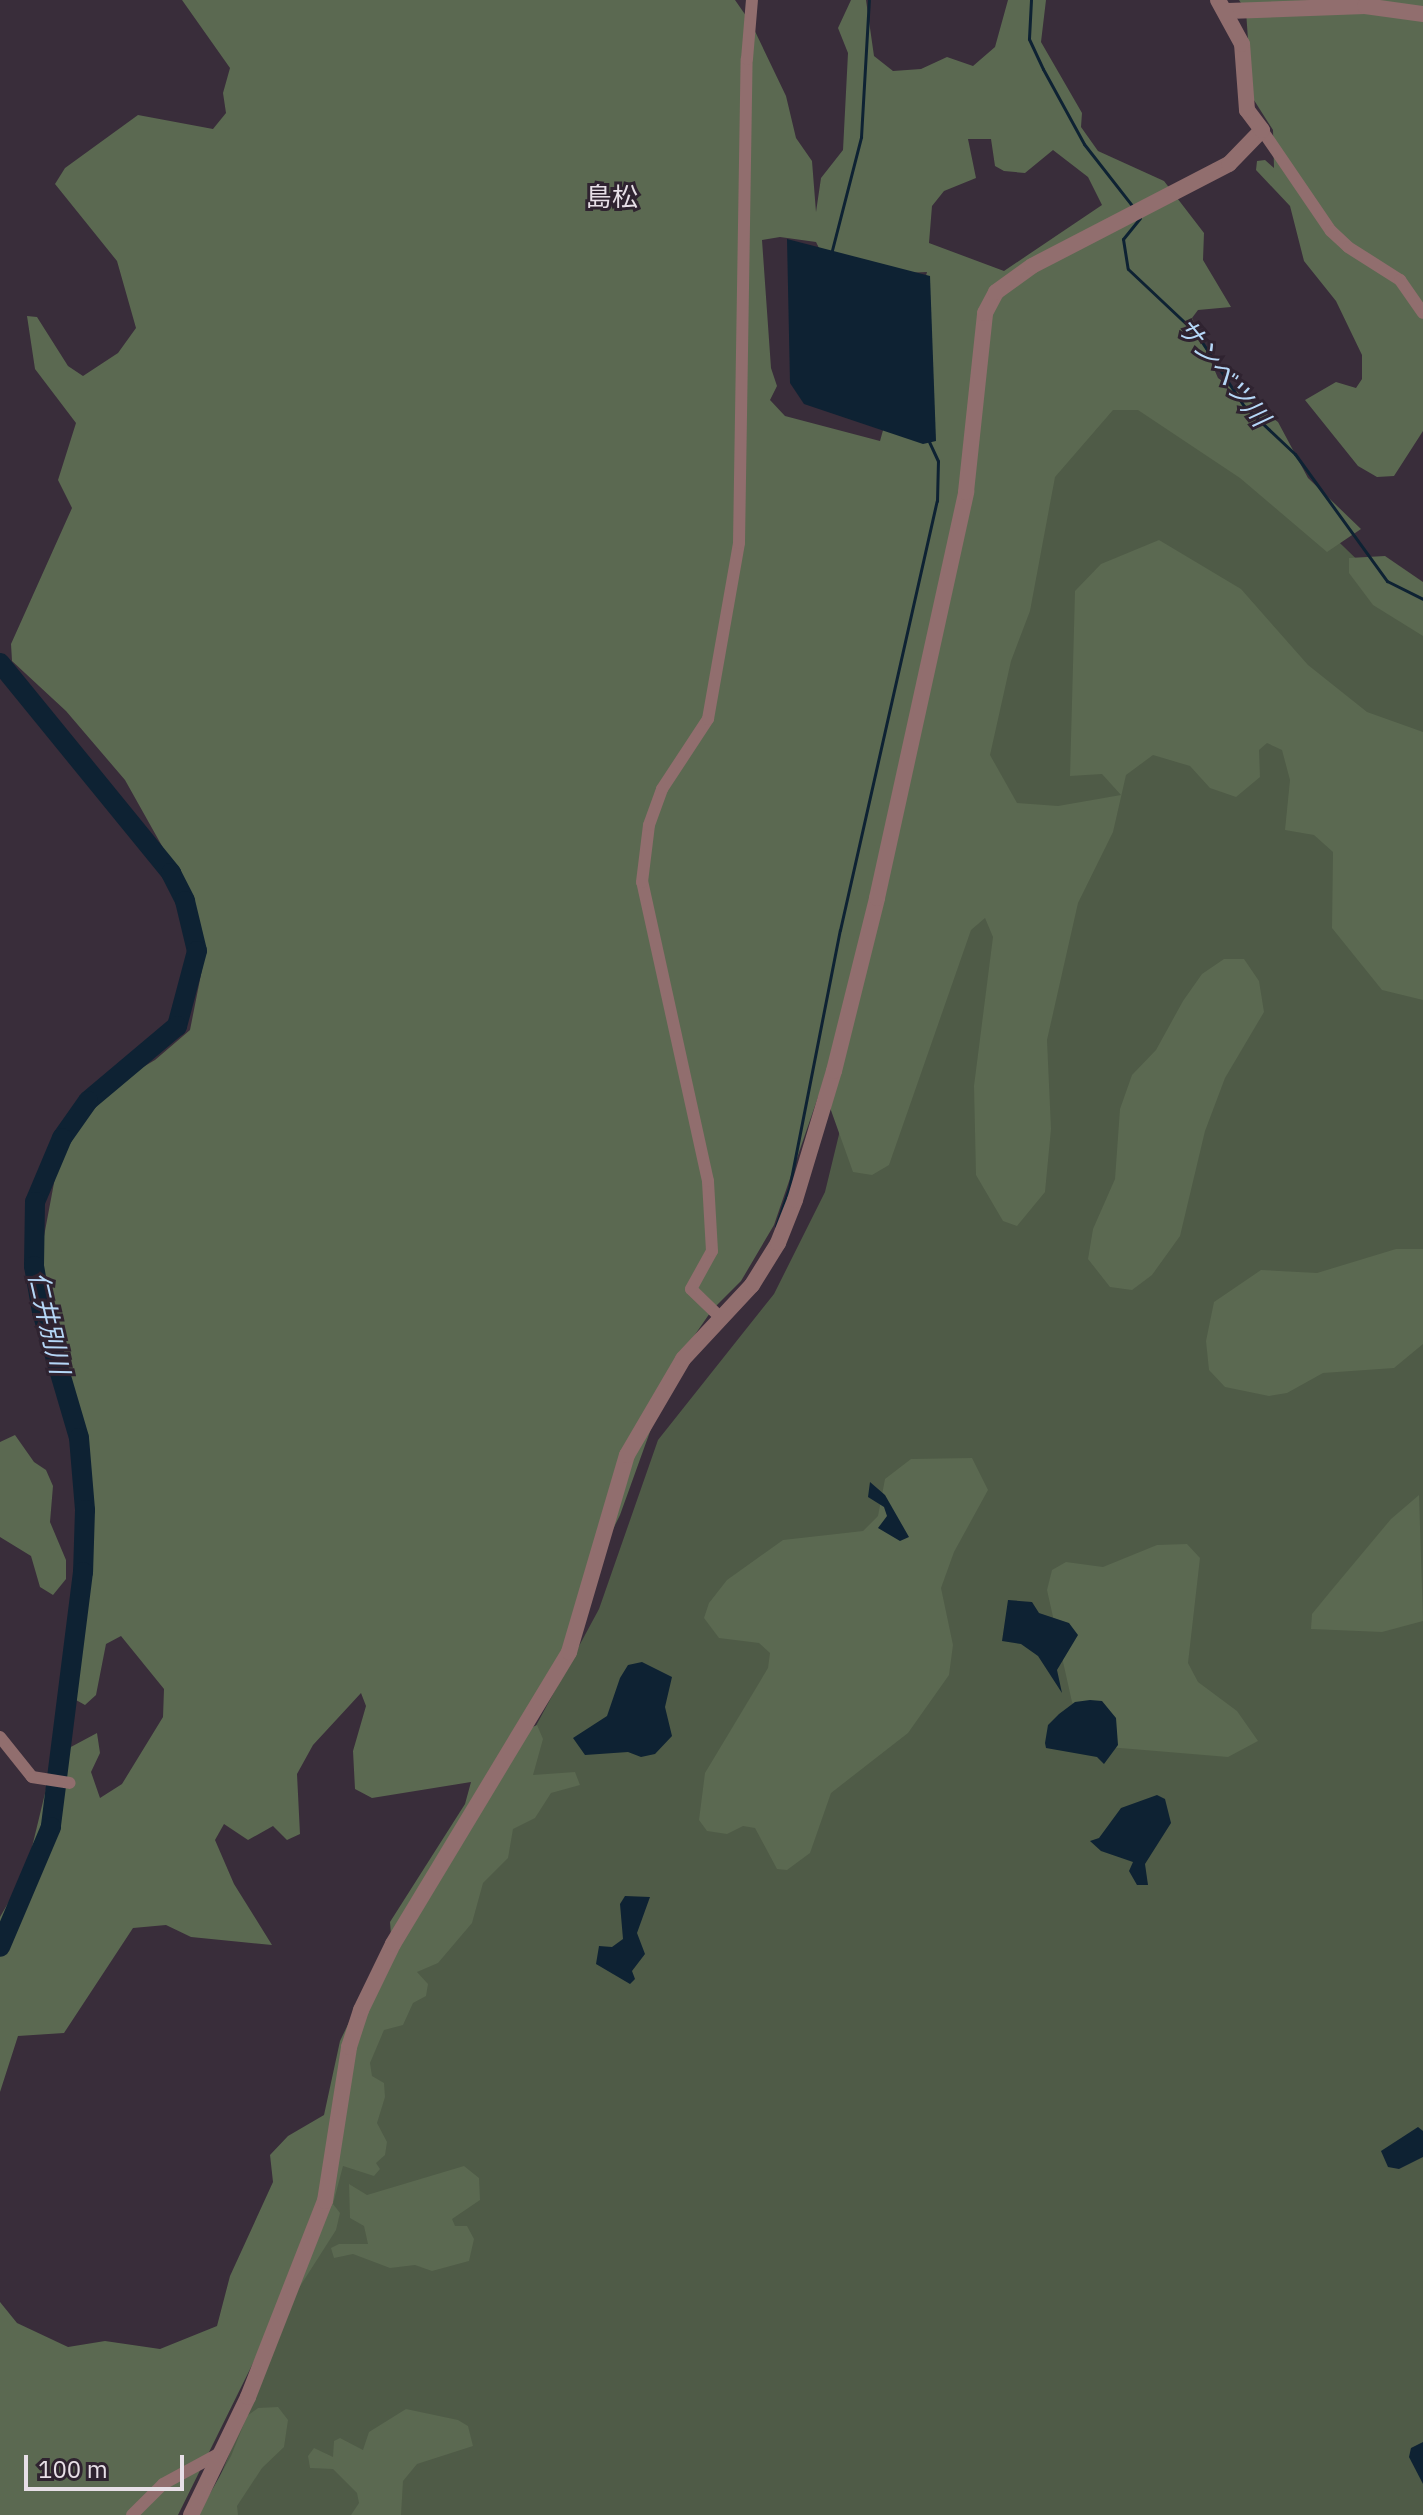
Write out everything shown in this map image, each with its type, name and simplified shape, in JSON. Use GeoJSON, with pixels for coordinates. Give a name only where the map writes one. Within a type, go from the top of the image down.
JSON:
{"type":"FeatureCollection","features":[{"type":"Feature","properties":{"kind":"street"},"geometry":{"type":"LineString","coordinates":[[722,1319],[691,1289],[712,1251],[708,1181],[642,882],[649,825],[662,789],[708,719],[739,543],[746,75],[752,0]]}},
{"type":"Feature","properties":{"kind":"street"},"geometry":{"type":"LineString","coordinates":[[1423,14],[1365,6],[1223,5],[1242,44],[1247,110],[1331,231],[1348,247],[1400,280],[1423,313]]}},
{"type":"Feature","properties":{"kind":"street"},"geometry":{"type":"LineString","coordinates":[[191,2515],[225,2451],[325,2201],[344,2106],[349,2047],[361,2010],[393,1944],[569,1652],[627,1455],[683,1359],[752,1285],[778,1243],[834,1071],[966,492],[985,313],[996,292],[1010,281],[1229,164],[1262,130]]}},
{"type":"Feature","properties":{"kind":"street"},"geometry":{"type":"LineString","coordinates":[[0,1737],[32,1777],[70,1783]]}},
{"type":"Feature","properties":{"kind":"street"},"geometry":{"type":"LineString","coordinates":[[132,2515],[163,2484],[225,2451]]}},
{"type":"Feature","properties":{"kind":"green space"},"geometry":{"type":"Polygon","coordinates":[[[182,0],[735,0],[751,23],[786,96],[796,138],[812,161],[816,212],[821,178],[843,150],[848,53],[838,28],[851,0],[866,0],[874,56],[893,71],[921,69],[947,57],[973,66],[995,47],[1008,0],[1046,0],[1041,42],[1082,113],[1081,127],[1098,151],[1164,181],[1204,233],[1203,260],[1231,307],[1198,310],[1192,318],[1218,378],[1278,422],[1308,478],[1361,529],[1327,552],[1240,478],[1138,410],[1113,410],[1055,477],[1030,611],[1011,661],[990,755],[1017,803],[1058,806],[1121,795],[1102,774],[1070,776],[1075,591],[1101,564],[1159,540],[1241,589],[1308,665],[1367,712],[1423,732],[1423,1000],[1382,990],[1332,928],[1333,852],[1314,835],[1285,830],[1290,780],[1282,750],[1267,743],[1259,750],[1260,777],[1236,797],[1210,788],[1190,766],[1153,755],[1126,775],[1113,832],[1078,903],[1047,1040],[1051,1129],[1045,1192],[1017,1226],[1003,1221],[976,1175],[974,1086],[993,937],[985,918],[971,930],[889,1165],[872,1175],[853,1172],[828,1102],[818,1097],[774,1225],[741,1281],[712,1310],[674,1365],[620,1515],[585,1586],[569,1642],[528,1729],[537,1725],[543,1739],[533,1775],[575,1772],[580,1785],[551,1793],[535,1818],[513,1829],[508,1858],[483,1883],[472,1923],[438,1963],[417,1972],[428,1984],[426,1996],[413,2003],[403,2025],[384,2030],[370,2063],[372,2076],[384,2083],[385,2097],[377,2123],[387,2142],[385,2155],[376,2163],[380,2169],[374,2176],[343,2166],[333,2204],[340,2213],[336,2230],[260,2349],[178,2515],[0,2515],[0,2302],[17,2323],[68,2347],[105,2341],[160,2349],[217,2326],[230,2276],[273,2182],[270,2155],[288,2136],[324,2115],[340,2041],[391,1935],[390,1922],[465,1804],[471,1782],[372,1798],[355,1789],[353,1751],[366,1706],[361,1693],[313,1745],[297,1774],[300,1834],[287,1840],[273,1826],[248,1840],[224,1824],[215,1840],[234,1884],[272,1945],[191,1937],[166,1925],[133,1928],[64,2033],[18,2036],[0,2092],[0,1917],[26,1872],[54,1756],[97,1733],[100,1753],[91,1772],[100,1798],[122,1784],[163,1717],[164,1689],[121,1636],[106,1644],[96,1695],[85,1705],[76,1700],[94,1530],[78,1409],[57,1372],[43,1299],[41,1252],[57,1167],[97,1094],[155,1060],[190,1030],[206,949],[194,903],[125,780],[66,711],[12,661],[11,644],[72,508],[58,480],[76,423],[35,369],[27,316],[37,317],[68,366],[83,376],[118,353],[136,328],[117,261],[55,184],[65,168],[138,115],[213,129],[226,113],[223,93],[230,68],[182,0]],[[968,139],[976,178],[944,191],[932,206],[929,243],[1004,271],[1102,205],[1088,177],[1053,150],[1025,173],[1004,171],[995,166],[991,139],[968,139]],[[780,237],[762,240],[771,368],[777,386],[770,400],[785,416],[880,441],[927,272],[882,274],[824,258],[816,242],[780,237]]]}},
{"type":"Feature","properties":{"kind":"green space"},"geometry":{"type":"Polygon","coordinates":[[[1239,0],[1423,0],[1423,431],[1394,476],[1377,477],[1358,466],[1305,400],[1336,382],[1356,388],[1362,379],[1362,355],[1336,301],[1304,261],[1290,206],[1256,170],[1257,161],[1265,160],[1274,168],[1273,130],[1252,97],[1246,11],[1239,0]]]}},
{"type":"Feature","properties":{"kind":"green space"},"geometry":{"type":"Polygon","coordinates":[[[1021,346],[1276,481],[1377,579],[1423,611],[1423,2515],[204,2515],[310,2259],[362,2048],[599,1609],[658,1440],[774,1294],[825,1192],[921,797],[1021,346]]]}},
{"type":"Feature","properties":{"kind":"green space"},"geometry":{"type":"Polygon","coordinates":[[[1385,556],[1423,582],[1423,636],[1373,605],[1349,573],[1349,558],[1385,556]]]}},
{"type":"Feature","properties":{"kind":"green space"},"geometry":{"type":"Polygon","coordinates":[[[1224,959],[1244,959],[1259,981],[1264,1012],[1225,1078],[1205,1131],[1180,1236],[1152,1275],[1132,1290],[1110,1287],[1088,1259],[1093,1229],[1115,1179],[1120,1109],[1132,1075],[1156,1050],[1183,1001],[1202,974],[1224,959]]]}},
{"type":"Feature","properties":{"kind":"green space"},"geometry":{"type":"Polygon","coordinates":[[[1396,1249],[1423,1249],[1423,1344],[1394,1368],[1323,1373],[1287,1393],[1269,1396],[1225,1387],[1209,1370],[1206,1341],[1214,1302],[1261,1270],[1317,1273],[1396,1249]]]}},
{"type":"Feature","properties":{"kind":"green space"},"geometry":{"type":"Polygon","coordinates":[[[15,1435],[34,1462],[46,1470],[53,1486],[50,1522],[66,1560],[66,1579],[53,1595],[40,1587],[31,1556],[0,1537],[0,1442],[15,1435]]]}},
{"type":"Feature","properties":{"kind":"green space"},"geometry":{"type":"Polygon","coordinates":[[[972,1458],[988,1490],[954,1552],[941,1588],[953,1645],[949,1675],[908,1733],[831,1793],[810,1853],[787,1870],[777,1869],[755,1828],[743,1826],[727,1834],[707,1831],[699,1820],[705,1773],[768,1668],[770,1653],[759,1643],[719,1638],[704,1618],[709,1603],[727,1580],[783,1540],[863,1531],[878,1516],[885,1479],[911,1459],[972,1458]]]}},
{"type":"Feature","properties":{"kind":"green space"},"geometry":{"type":"Polygon","coordinates":[[[1419,1495],[1423,1621],[1382,1632],[1311,1629],[1312,1614],[1391,1519],[1419,1495]]]}},
{"type":"Feature","properties":{"kind":"green space"},"geometry":{"type":"Polygon","coordinates":[[[1187,1544],[1200,1558],[1188,1663],[1198,1682],[1237,1711],[1258,1741],[1228,1757],[1096,1746],[1072,1702],[1047,1590],[1052,1570],[1066,1562],[1103,1567],[1157,1545],[1187,1544]]]}},
{"type":"Feature","properties":{"kind":"green space"},"geometry":{"type":"Polygon","coordinates":[[[464,2166],[479,2178],[480,2200],[452,2219],[455,2226],[467,2226],[474,2239],[469,2261],[432,2271],[415,2265],[390,2268],[353,2254],[334,2258],[331,2248],[339,2244],[368,2244],[364,2226],[350,2218],[349,2184],[367,2195],[464,2166]]]}},
{"type":"Feature","properties":{"kind":"green space"},"geometry":{"type":"Polygon","coordinates":[[[278,2407],[288,2420],[284,2447],[262,2468],[237,2506],[238,2515],[198,2515],[231,2456],[247,2416],[258,2408],[278,2407]]]}},
{"type":"Feature","properties":{"kind":"green space"},"geometry":{"type":"Polygon","coordinates":[[[406,2409],[458,2420],[468,2426],[473,2446],[417,2464],[403,2481],[401,2515],[351,2515],[359,2503],[357,2493],[333,2469],[310,2468],[308,2456],[314,2448],[333,2457],[334,2441],[340,2438],[363,2450],[369,2432],[406,2409]]]}},
{"type":"Feature","properties":{"kind":"water"},"geometry":{"type":"Polygon","coordinates":[[[787,239],[930,276],[936,441],[923,444],[804,404],[790,383],[787,239]]]}},
{"type":"Feature","properties":{"kind":"water"},"geometry":{"type":"Polygon","coordinates":[[[870,1482],[885,1495],[909,1537],[900,1541],[878,1528],[887,1516],[884,1507],[868,1497],[870,1482]]]}},
{"type":"Feature","properties":{"kind":"water"},"geometry":{"type":"Polygon","coordinates":[[[1008,1600],[1032,1602],[1039,1613],[1069,1623],[1078,1635],[1057,1670],[1062,1693],[1038,1656],[1021,1644],[1002,1641],[1008,1600]]]}},
{"type":"Feature","properties":{"kind":"water"},"geometry":{"type":"Polygon","coordinates":[[[642,1662],[672,1677],[665,1707],[672,1736],[655,1754],[641,1757],[628,1752],[585,1755],[573,1738],[607,1716],[620,1678],[628,1665],[642,1662]]]}},
{"type":"Feature","properties":{"kind":"water"},"geometry":{"type":"Polygon","coordinates":[[[1102,1701],[1116,1718],[1118,1745],[1104,1764],[1097,1757],[1046,1748],[1048,1725],[1075,1702],[1102,1701]]]}},
{"type":"Feature","properties":{"kind":"water"},"geometry":{"type":"Polygon","coordinates":[[[1157,1795],[1165,1799],[1171,1823],[1145,1864],[1148,1885],[1137,1885],[1129,1871],[1133,1862],[1101,1851],[1090,1841],[1099,1838],[1121,1808],[1157,1795]]]}},
{"type":"Feature","properties":{"kind":"water"},"geometry":{"type":"Polygon","coordinates":[[[625,1896],[650,1897],[637,1933],[645,1954],[632,1971],[635,1979],[630,1984],[596,1964],[599,1946],[612,1947],[623,1939],[620,1904],[625,1896]]]}},
{"type":"Feature","properties":{"kind":"water"},"geometry":{"type":"Polygon","coordinates":[[[1418,2127],[1423,2131],[1423,2157],[1399,2169],[1388,2167],[1381,2151],[1418,2127]]]}},
{"type":"Feature","properties":{"kind":"water"},"geometry":{"type":"Polygon","coordinates":[[[1423,2442],[1423,2484],[1409,2457],[1411,2448],[1423,2442]]]}},
{"type":"Feature","properties":{"kind":"waterway"},"geometry":{"type":"LineString","coordinates":[[831,254],[861,137],[869,0]]}},
{"type":"Feature","properties":{"kind":"waterway","name":"サンベツ川"},"geometry":{"type":"LineString","coordinates":[[1031,0],[1029,39],[1043,69],[1084,144],[1134,208]]}},
{"type":"Feature","properties":{"kind":"waterway","name":"サンベツ川"},"geometry":{"type":"LineString","coordinates":[[1140,218],[1123,239],[1128,269],[1196,333],[1244,406],[1295,454],[1387,581],[1423,599]]}},
{"type":"Feature","properties":{"kind":"waterway"},"geometry":{"type":"LineString","coordinates":[[776,1226],[789,1189],[840,930],[937,501],[938,461],[929,442]]}},
{"type":"Feature","properties":{"kind":"waterway","name":"仁井別川"},"geometry":{"type":"LineString","coordinates":[[0,663],[171,873],[185,901],[197,951],[177,1026],[88,1101],[62,1138],[35,1202],[34,1266],[42,1312],[79,1438],[85,1510],[83,1572],[51,1827],[0,1947]]}},
{"type":"Feature","properties":{"kind":"district","name":"島松"},"geometry":{"type":"Point","coordinates":[612,197]}}]}
